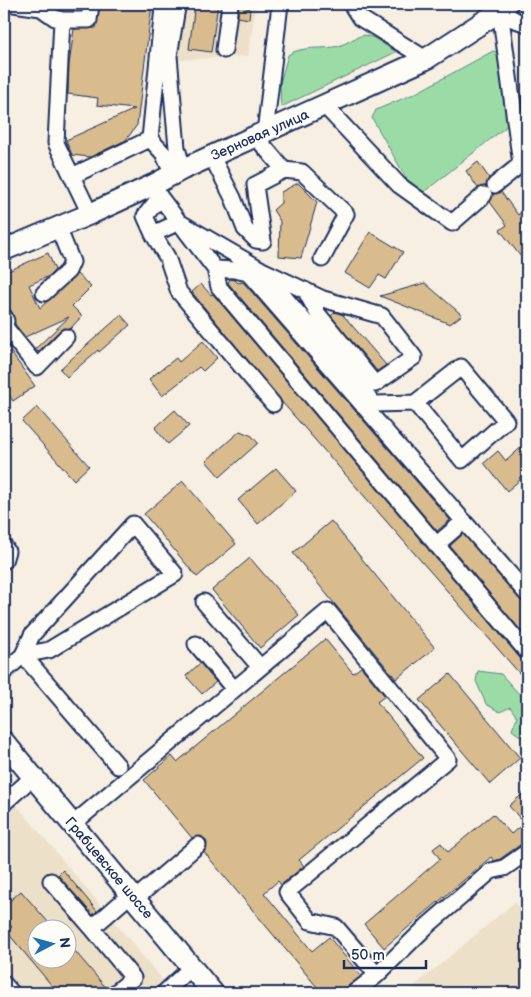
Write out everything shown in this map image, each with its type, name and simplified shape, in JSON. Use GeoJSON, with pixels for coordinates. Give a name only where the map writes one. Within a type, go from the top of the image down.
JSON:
{"type":"FeatureCollection","features":[{"type":"Feature","properties":{"kind":"main road","name":"Зерновая улица"},"geometry":{"type":"LineString","coordinates":[[4,250],[90,214],[157,191],[178,172],[426,59],[501,6]]}},
{"type":"Feature","properties":{"kind":"main road","name":"Грабцевское шоссе"},"geometry":{"type":"LineString","coordinates":[[4,742],[213,993]]}},
{"type":"Feature","properties":{"kind":"lane"},"geometry":{"type":"LineString","coordinates":[[14,4],[41,6],[55,18],[62,20],[89,20],[91,4]]}},
{"type":"Feature","properties":{"kind":"lane"},"geometry":{"type":"LineString","coordinates":[[168,56],[179,4]]}},
{"type":"Feature","properties":{"kind":"lane"},"geometry":{"type":"LineString","coordinates":[[224,50],[230,4]]}},
{"type":"Feature","properties":{"kind":"lane"},"geometry":{"type":"LineString","coordinates":[[280,4],[261,135],[284,170]]}},
{"type":"Feature","properties":{"kind":"lane"},"geometry":{"type":"LineString","coordinates":[[351,4],[360,18],[426,59]]}},
{"type":"Feature","properties":{"kind":"lane"},"geometry":{"type":"LineString","coordinates":[[163,6],[178,172]]}},
{"type":"Feature","properties":{"kind":"lane"},"geometry":{"type":"LineString","coordinates":[[163,6],[150,139],[178,172]]}},
{"type":"Feature","properties":{"kind":"lane"},"geometry":{"type":"LineString","coordinates":[[501,6],[515,20],[527,24]]}},
{"type":"Feature","properties":{"kind":"lane"},"geometry":{"type":"LineString","coordinates":[[326,106],[399,186],[452,223],[521,164],[501,6]]}},
{"type":"Feature","properties":{"kind":"lane"},"geometry":{"type":"LineString","coordinates":[[62,20],[56,142],[90,214]]}},
{"type":"Feature","properties":{"kind":"lane"},"geometry":{"type":"LineString","coordinates":[[72,176],[150,139]]}},
{"type":"Feature","properties":{"kind":"lane"},"geometry":{"type":"LineString","coordinates":[[212,157],[233,198],[244,229],[256,240],[263,242],[255,185],[284,170],[302,172],[346,214],[322,259]]}},
{"type":"Feature","properties":{"kind":"lane"},"geometry":{"type":"LineString","coordinates":[[273,404],[179,292],[167,257],[145,216],[157,191],[215,270],[219,287],[527,652]]}},
{"type":"Feature","properties":{"kind":"lane"},"geometry":{"type":"LineString","coordinates":[[153,234],[179,222]]}},
{"type":"Feature","properties":{"kind":"lane"},"geometry":{"type":"LineString","coordinates":[[179,222],[262,270],[305,290],[323,299],[382,316],[414,357],[375,384],[318,314],[305,290]]}},
{"type":"Feature","properties":{"kind":"lane"},"geometry":{"type":"LineString","coordinates":[[44,293],[68,271],[72,262],[58,227]]}},
{"type":"Feature","properties":{"kind":"lane"},"geometry":{"type":"LineString","coordinates":[[215,270],[234,270],[248,273],[527,594]]}},
{"type":"Feature","properties":{"kind":"lane"},"geometry":{"type":"LineString","coordinates":[[262,270],[374,404],[415,403],[461,367],[506,421],[462,460],[415,403]]}},
{"type":"Feature","properties":{"kind":"lane"},"geometry":{"type":"LineString","coordinates":[[4,316],[6,320],[5,327],[37,367],[66,337]]}},
{"type":"Feature","properties":{"kind":"lane"},"geometry":{"type":"LineString","coordinates":[[436,545],[464,521]]}},
{"type":"Feature","properties":{"kind":"lane"},"geometry":{"type":"LineString","coordinates":[[4,672],[23,655],[32,635],[132,524],[175,574],[49,650],[23,655]]}},
{"type":"Feature","properties":{"kind":"lane"},"geometry":{"type":"LineString","coordinates":[[4,546],[7,551],[4,561]]}},
{"type":"Feature","properties":{"kind":"lane"},"geometry":{"type":"LineString","coordinates":[[204,602],[260,667]]}},
{"type":"Feature","properties":{"kind":"lane"},"geometry":{"type":"LineString","coordinates":[[73,824],[328,611],[448,759],[287,892],[310,920],[336,927],[376,975]]}},
{"type":"Feature","properties":{"kind":"lane"},"geometry":{"type":"LineString","coordinates":[[196,644],[234,689]]}},
{"type":"Feature","properties":{"kind":"lane"},"geometry":{"type":"LineString","coordinates":[[23,655],[118,766]]}},
{"type":"Feature","properties":{"kind":"lane"},"geometry":{"type":"LineString","coordinates":[[4,803],[33,777]]}},
{"type":"Feature","properties":{"kind":"lane"},"geometry":{"type":"LineString","coordinates":[[92,928],[198,845]]}},
{"type":"Feature","properties":{"kind":"lane"},"geometry":{"type":"LineString","coordinates":[[354,993],[491,871],[504,868],[527,852]]}},
{"type":"Feature","properties":{"kind":"lane"},"geometry":{"type":"LineString","coordinates":[[51,881],[133,978],[115,993]]}},
{"type":"Feature","properties":{"kind":"lane"},"geometry":{"type":"LineString","coordinates":[[164,993],[192,967]]}},
{"type":"Feature","properties":{"kind":"lane"},"geometry":{"type":"LineString","coordinates":[[4,984],[12,993]]}},
{"type":"Feature","properties":{"kind":"shaded area"},"geometry":{"type":"Polygon","coordinates":[[[184,4],[256,4],[248,56],[177,60],[184,4]]]}},
{"type":"Feature","properties":{"kind":"shaded area"},"geometry":{"type":"Polygon","coordinates":[[[4,790],[167,985],[169,993],[4,993],[4,790]]]}},
{"type":"Feature","properties":{"kind":"shaded area"},"geometry":{"type":"Polygon","coordinates":[[[515,902],[527,917],[527,993],[406,993],[515,902]]]}},
{"type":"Feature","properties":{"kind":"green space"},"geometry":{"type":"Polygon","coordinates":[[[364,35],[374,38],[396,52],[281,107],[280,83],[288,55],[300,50],[339,46],[364,35]]]}},
{"type":"Feature","properties":{"kind":"green space"},"geometry":{"type":"Polygon","coordinates":[[[493,51],[500,53],[509,108],[507,126],[424,192],[409,183],[372,118],[376,110],[416,93],[493,51]]]}},
{"type":"Feature","properties":{"kind":"green space"},"geometry":{"type":"Polygon","coordinates":[[[478,671],[501,674],[527,703],[527,733],[523,738],[512,730],[517,717],[510,707],[500,712],[486,704],[476,681],[478,671]]]}},
{"type":"Feature","properties":{"kind":"building"},"geometry":{"type":"Polygon","coordinates":[[[100,4],[152,4],[137,125],[126,140],[90,157],[72,155],[66,140],[135,109],[97,105],[98,98],[68,94],[69,65],[74,29],[96,28],[100,4]]]}},
{"type":"Feature","properties":{"kind":"building"},"geometry":{"type":"Polygon","coordinates":[[[195,4],[218,4],[211,52],[189,49],[195,4]]]}},
{"type":"Feature","properties":{"kind":"building"},"geometry":{"type":"Polygon","coordinates":[[[239,4],[247,4],[246,8],[250,9],[249,19],[238,17],[239,4]]]}},
{"type":"Feature","properties":{"kind":"building"},"geometry":{"type":"Polygon","coordinates":[[[478,162],[489,178],[486,186],[478,188],[466,171],[478,162]]]}},
{"type":"Feature","properties":{"kind":"building"},"geometry":{"type":"Polygon","coordinates":[[[298,183],[317,202],[301,258],[279,256],[280,221],[273,210],[281,203],[281,192],[298,183]]]}},
{"type":"Feature","properties":{"kind":"building"},"geometry":{"type":"Polygon","coordinates":[[[501,192],[518,215],[527,207],[527,252],[521,257],[500,230],[507,225],[490,202],[493,194],[501,192]]]}},
{"type":"Feature","properties":{"kind":"building"},"geometry":{"type":"Polygon","coordinates":[[[370,232],[403,252],[386,279],[379,275],[370,288],[345,273],[370,232]]]}},
{"type":"Feature","properties":{"kind":"building"},"geometry":{"type":"Polygon","coordinates":[[[48,253],[55,270],[49,276],[29,285],[40,308],[77,274],[91,287],[72,306],[82,316],[70,329],[64,328],[60,330],[38,352],[35,349],[69,317],[25,337],[15,324],[12,312],[6,307],[4,302],[4,273],[48,253]]]}},
{"type":"Feature","properties":{"kind":"building"},"geometry":{"type":"Polygon","coordinates":[[[230,279],[238,283],[243,282],[450,520],[437,531],[228,283],[230,279]]]}},
{"type":"Feature","properties":{"kind":"building"},"geometry":{"type":"Polygon","coordinates":[[[425,283],[462,315],[450,324],[380,296],[425,283]]]}},
{"type":"Feature","properties":{"kind":"building"},"geometry":{"type":"Polygon","coordinates":[[[201,284],[211,295],[213,294],[520,658],[527,661],[527,682],[281,401],[192,292],[201,284]]]}},
{"type":"Feature","properties":{"kind":"building"},"geometry":{"type":"Polygon","coordinates":[[[335,312],[343,315],[386,365],[377,371],[331,316],[335,312]]]}},
{"type":"Feature","properties":{"kind":"building"},"geometry":{"type":"Polygon","coordinates":[[[121,315],[130,325],[67,377],[60,369],[121,315]]]}},
{"type":"Feature","properties":{"kind":"building"},"geometry":{"type":"Polygon","coordinates":[[[203,341],[217,358],[203,371],[199,367],[162,396],[149,379],[176,358],[179,362],[203,341]]]}},
{"type":"Feature","properties":{"kind":"building"},"geometry":{"type":"Polygon","coordinates":[[[10,351],[35,386],[13,401],[4,388],[4,356],[10,351]]]}},
{"type":"Feature","properties":{"kind":"building"},"geometry":{"type":"Polygon","coordinates":[[[37,407],[89,466],[74,480],[22,421],[37,407]]]}},
{"type":"Feature","properties":{"kind":"building"},"geometry":{"type":"Polygon","coordinates":[[[175,410],[189,426],[168,444],[155,428],[175,410]]]}},
{"type":"Feature","properties":{"kind":"building"},"geometry":{"type":"Polygon","coordinates":[[[240,431],[252,436],[258,443],[220,477],[206,461],[240,431]]]}},
{"type":"Feature","properties":{"kind":"building"},"geometry":{"type":"Polygon","coordinates":[[[527,442],[527,471],[507,491],[484,463],[498,451],[506,461],[527,442]]]}},
{"type":"Feature","properties":{"kind":"building"},"geometry":{"type":"Polygon","coordinates":[[[276,468],[296,491],[258,524],[238,500],[276,468]]]}},
{"type":"Feature","properties":{"kind":"building"},"geometry":{"type":"Polygon","coordinates":[[[183,481],[236,544],[197,577],[144,514],[183,481]]]}},
{"type":"Feature","properties":{"kind":"building"},"geometry":{"type":"Polygon","coordinates":[[[331,521],[435,648],[396,679],[293,553],[331,521]]]}},
{"type":"Feature","properties":{"kind":"building"},"geometry":{"type":"Polygon","coordinates":[[[463,534],[520,600],[527,604],[527,638],[450,546],[463,534]]]}},
{"type":"Feature","properties":{"kind":"building"},"geometry":{"type":"Polygon","coordinates":[[[250,558],[299,615],[260,648],[212,590],[250,558]]]}},
{"type":"Feature","properties":{"kind":"building"},"geometry":{"type":"Polygon","coordinates":[[[325,639],[353,673],[361,667],[385,696],[377,702],[423,758],[299,860],[304,866],[281,885],[278,881],[264,893],[312,951],[329,937],[361,976],[348,986],[345,993],[322,993],[204,852],[207,848],[205,839],[201,836],[192,838],[144,780],[172,756],[177,762],[325,639]]]}},
{"type":"Feature","properties":{"kind":"building"},"geometry":{"type":"Polygon","coordinates":[[[200,663],[216,682],[202,694],[186,676],[200,663]]]}},
{"type":"Feature","properties":{"kind":"building"},"geometry":{"type":"Polygon","coordinates":[[[450,674],[520,758],[490,784],[419,700],[450,674]]]}},
{"type":"Feature","properties":{"kind":"building"},"geometry":{"type":"Polygon","coordinates":[[[527,790],[527,840],[500,859],[494,861],[491,857],[384,948],[364,924],[440,859],[433,849],[441,843],[448,852],[493,814],[511,834],[524,823],[509,806],[527,790]]]}},
{"type":"Feature","properties":{"kind":"building"},"geometry":{"type":"Polygon","coordinates":[[[63,870],[97,911],[93,915],[58,875],[63,870]]]}},
{"type":"Feature","properties":{"kind":"building"},"geometry":{"type":"Polygon","coordinates":[[[21,891],[46,920],[28,920],[28,957],[7,932],[12,927],[4,918],[4,906],[21,891]]]}},
{"type":"Feature","properties":{"kind":"building"},"geometry":{"type":"Polygon","coordinates":[[[78,955],[107,989],[106,993],[58,993],[39,970],[78,970],[78,955]]]}}]}
